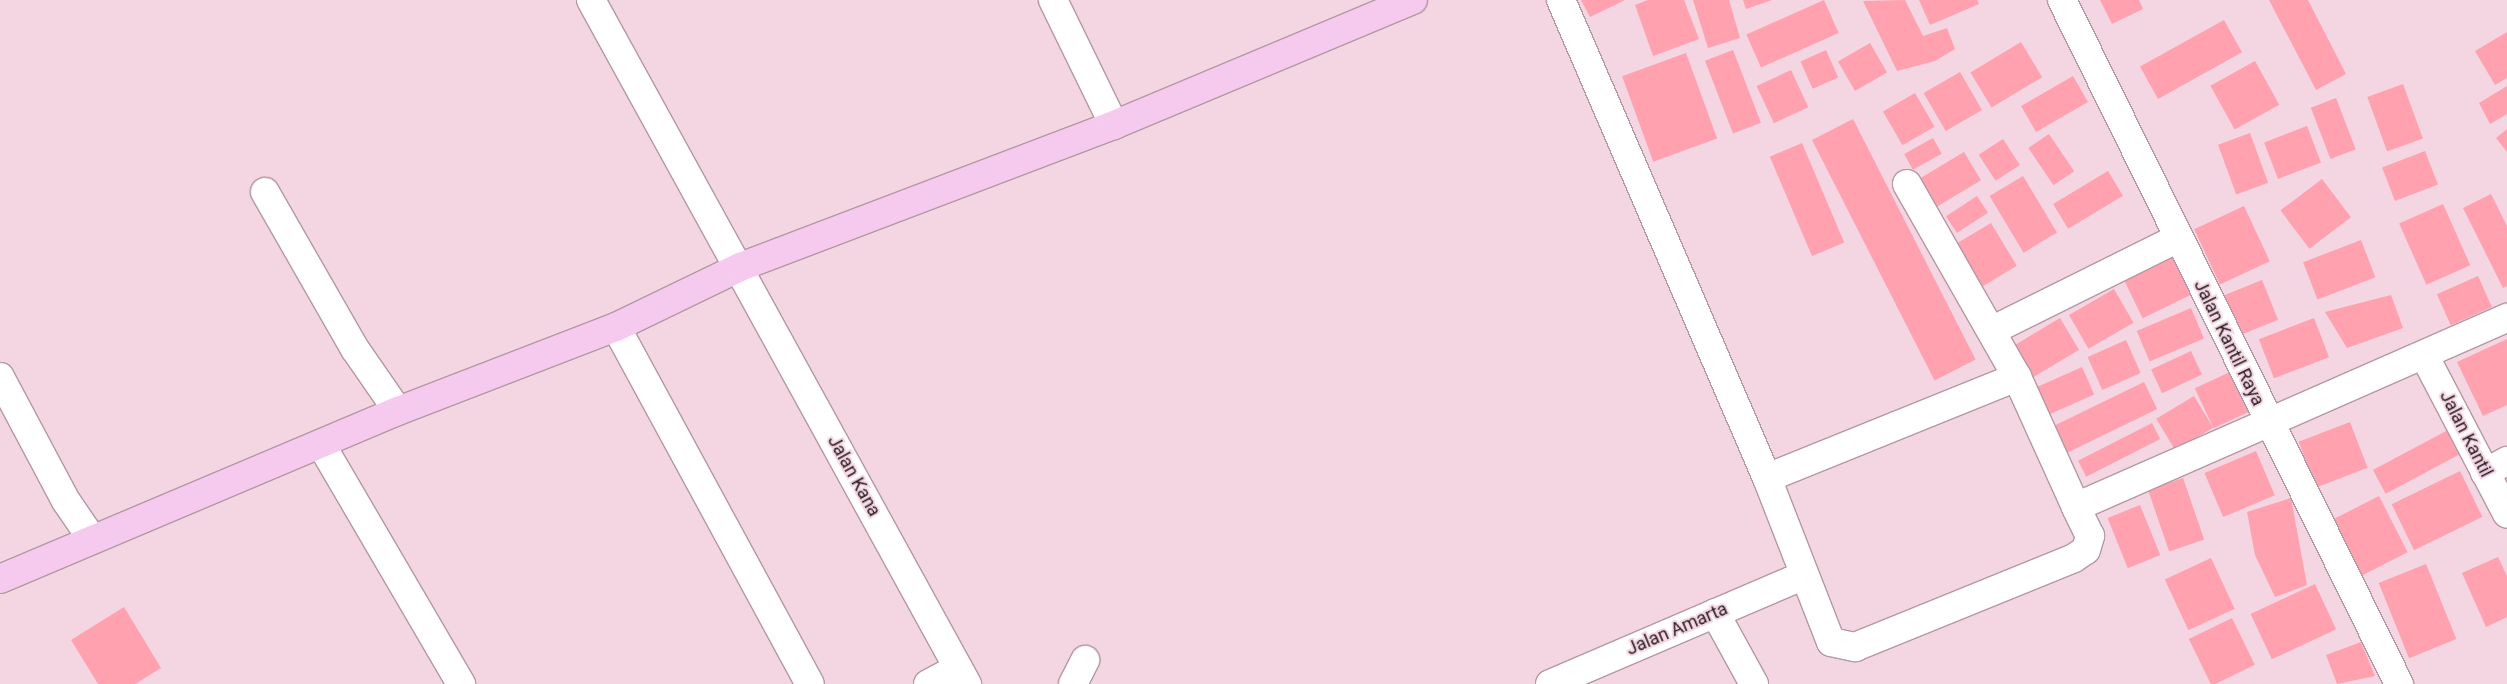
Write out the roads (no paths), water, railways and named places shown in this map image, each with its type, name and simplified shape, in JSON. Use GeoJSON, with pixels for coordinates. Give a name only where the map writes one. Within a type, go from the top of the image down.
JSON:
{"type":"FeatureCollection","features":[{"type":"Feature","properties":{"kind":"main road"},"geometry":{"type":"LineString","coordinates":[[0,579],[92,539],[322,446],[398,410],[616,327],[740,268],[1114,125],[1413,0]]}},
{"type":"Feature","properties":{"kind":"street","name":"Jalan Kana"},"geometry":{"type":"LineString","coordinates":[[591,0],[963,676]]}},
{"type":"Feature","properties":{"kind":"street"},"geometry":{"type":"LineString","coordinates":[[1053,0],[1114,125]]}},
{"type":"Feature","properties":{"kind":"street"},"geometry":{"type":"LineString","coordinates":[[1561,0],[1767,478],[1831,642],[1855,647],[2074,558],[2086,550],[2090,536],[2017,377],[1993,330],[1907,184]]}},
{"type":"Feature","properties":{"kind":"street","name":"Jalan Kantil Raya"},"geometry":{"type":"LineString","coordinates":[[2062,0],[2399,684]]}},
{"type":"Feature","properties":{"kind":"street"},"geometry":{"type":"LineString","coordinates":[[265,192],[355,349],[398,410]]}},
{"type":"Feature","properties":{"kind":"street"},"geometry":{"type":"LineString","coordinates":[[1993,330],[2178,238]]}},
{"type":"Feature","properties":{"kind":"street"},"geometry":{"type":"LineString","coordinates":[[2076,507],[2270,424],[2507,318]]}},
{"type":"Feature","properties":{"kind":"street"},"geometry":{"type":"LineString","coordinates":[[616,327],[810,684]]}},
{"type":"Feature","properties":{"kind":"street","name":"Jalan Kantil"},"geometry":{"type":"LineString","coordinates":[[2424,355],[2496,467],[2507,514]]}},
{"type":"Feature","properties":{"kind":"street"},"geometry":{"type":"LineString","coordinates":[[0,377],[66,501],[92,539]]}},
{"type":"Feature","properties":{"kind":"street"},"geometry":{"type":"LineString","coordinates":[[1767,478],[2017,377]]}},
{"type":"Feature","properties":{"kind":"street"},"geometry":{"type":"LineString","coordinates":[[322,446],[461,684]]}},
{"type":"Feature","properties":{"kind":"street","name":"Jalan Amarta"},"geometry":{"type":"LineString","coordinates":[[1555,683],[1804,575]]}},
{"type":"Feature","properties":{"kind":"street"},"geometry":{"type":"LineString","coordinates":[[1715,613],[1754,684]]}},
{"type":"Feature","properties":{"kind":"street"},"geometry":{"type":"LineString","coordinates":[[1072,684],[1085,660]]}},
{"type":"Feature","properties":{"kind":"street"},"geometry":{"type":"LineString","coordinates":[[928,684],[963,676]]}}]}
